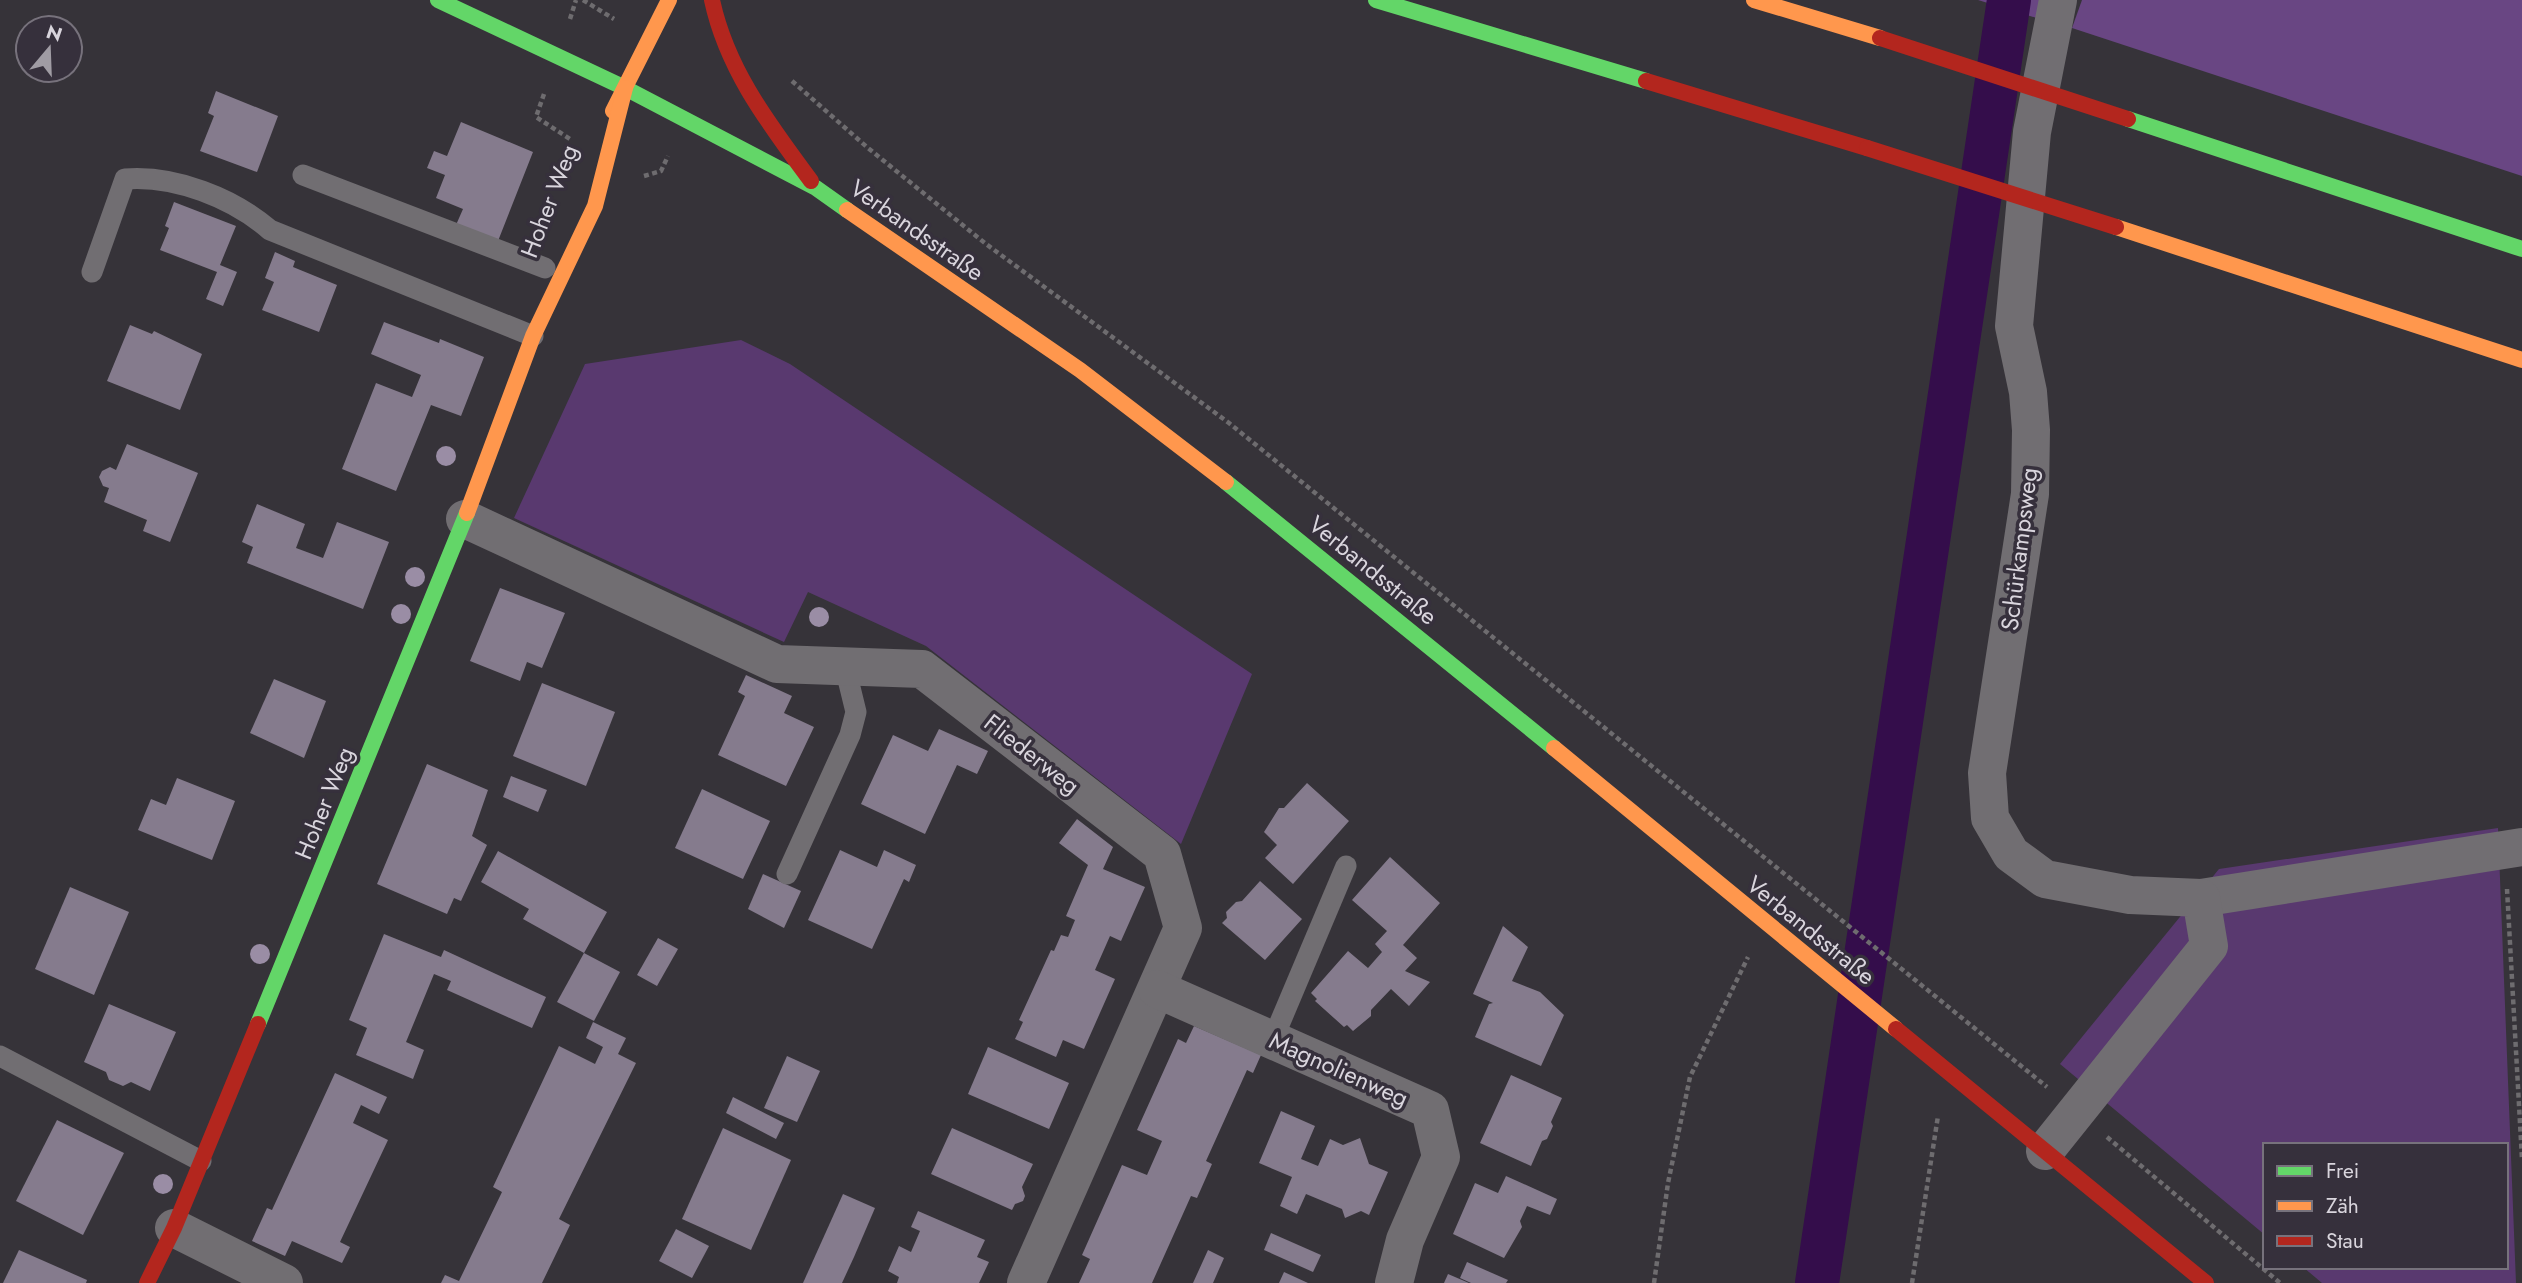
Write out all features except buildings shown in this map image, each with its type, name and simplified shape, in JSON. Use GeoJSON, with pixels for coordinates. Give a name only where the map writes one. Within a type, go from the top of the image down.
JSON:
{"type":"FeatureCollection","features":[{"type":"Feature","properties":{"kind":"main road","name":"Verbandsstraße"},"geometry":{"type":"LineString","coordinates":[[438,0],[625,88],[816,188],[1080,370],[1255,504],[2206,1283]]}},
{"type":"Feature","properties":{"kind":"main road","name":"Hoher Weg"},"geometry":{"type":"LineString","coordinates":[[591,152],[668,0]]}},
{"type":"Feature","properties":{"kind":"main road"},"geometry":{"type":"LineString","coordinates":[[712,0],[726,52],[750,96],[816,188]]}},
{"type":"Feature","properties":{"kind":"main road"},"geometry":{"type":"LineString","coordinates":[[1376,0],[1867,148],[2522,360]]}},
{"type":"Feature","properties":{"kind":"main road"},"geometry":{"type":"LineString","coordinates":[[1755,0],[1880,38],[2522,249]]}},
{"type":"Feature","properties":{"kind":"main road","name":"Hoher Weg"},"geometry":{"type":"LineString","coordinates":[[148,1283],[174,1228],[465,519],[533,336],[595,206],[625,88]]}},
{"type":"Feature","properties":{"kind":"main road","name":"Hoher Weg"},"geometry":{"type":"LineString","coordinates":[[533,336],[548,258]]}},
{"type":"Feature","properties":{"kind":"street","name":"Schürkampsweg"},"geometry":{"type":"LineString","coordinates":[[2058,0],[2032,132],[2016,291],[2014,326],[2028,392],[2031,430],[2030,494],[1987,773],[1990,818],[2011,854],[2045,879],[2130,895],[2201,898],[2513,848]]}},
{"type":"Feature","properties":{"kind":"street","name":"Fliederweg"},"geometry":{"type":"LineString","coordinates":[[465,519],[777,664],[922,669],[1162,854],[1183,928],[1026,1283]]}},
{"type":"Feature","properties":{"kind":"street"},"geometry":{"type":"LineString","coordinates":[[2045,1151],[2209,946],[2201,898]]}},
{"type":"Feature","properties":{"kind":"street","name":"Magnolienweg"},"geometry":{"type":"LineString","coordinates":[[1157,989],[1430,1110],[1441,1157],[1405,1240],[1394,1283]]}},
{"type":"Feature","properties":{"kind":"street"},"geometry":{"type":"LineString","coordinates":[[174,1228],[284,1283]]}},
{"type":"Feature","properties":{"kind":"lane"},"geometry":{"type":"LineString","coordinates":[[303,175],[548,258]]}},
{"type":"Feature","properties":{"kind":"lane"},"geometry":{"type":"LineString","coordinates":[[92,272],[125,179],[148,177],[173,182],[247,210],[270,230],[533,336]]}},
{"type":"Feature","properties":{"kind":"lane"},"geometry":{"type":"LineString","coordinates":[[787,874],[850,735],[856,712],[845,667]]}},
{"type":"Feature","properties":{"kind":"lane"},"geometry":{"type":"LineString","coordinates":[[1273,1039],[1346,866]]}},
{"type":"Feature","properties":{"kind":"lane"},"geometry":{"type":"LineString","coordinates":[[0,1056],[201,1161]]}},
{"type":"Feature","properties":{"kind":"path"},"geometry":{"type":"LineString","coordinates":[[2513,848],[2522,1160]]}},
{"type":"Feature","properties":{"kind":"path"},"geometry":{"type":"LineString","coordinates":[[1809,893],[1933,994]]}},
{"type":"Feature","properties":{"kind":"path"},"geometry":{"type":"LineString","coordinates":[[1654,1283],[1668,1183],[1690,1077],[1766,922]]}},
{"type":"Feature","properties":{"kind":"path"},"geometry":{"type":"LineString","coordinates":[[1912,1283],[1939,1111],[1950,1119]]}},
{"type":"Feature","properties":{"kind":"shaded area"},"geometry":{"type":"Polygon","coordinates":[[[1978,0],[2043,0],[2040,19],[1978,0]]]}},
{"type":"Feature","properties":{"kind":"shaded area"},"geometry":{"type":"Polygon","coordinates":[[[2082,0],[2522,0],[2522,176],[2072,28],[2082,0]]]}},
{"type":"Feature","properties":{"kind":"shaded area"},"geometry":{"type":"Polygon","coordinates":[[[741,340],[790,364],[1252,674],[1181,844],[926,646],[808,592],[784,642],[514,518],[585,364],[741,340]]]}},
{"type":"Feature","properties":{"kind":"shaded area"},"geometry":{"type":"Polygon","coordinates":[[[2498,828],[2516,1283],[2322,1283],[2305,1269],[2508,1269],[2508,1143],[2263,1143],[2263,1233],[2060,1064],[2219,869],[2498,828]]]}},
{"type":"Feature","properties":{"kind":"waterway"},"geometry":{"type":"LineString","coordinates":[[1817,1283],[2009,0]]}},
{"type":"Feature","properties":{"kind":"traffic: fast"},"geometry":{"type":"LineString","coordinates":[[438,0],[625,88],[816,188],[847,210]]}},
{"type":"Feature","properties":{"kind":"traffic: fast"},"geometry":{"type":"LineString","coordinates":[[1376,0],[1646,81]]}},
{"type":"Feature","properties":{"kind":"traffic: fast"},"geometry":{"type":"LineString","coordinates":[[2128,119],[2522,249]]}},
{"type":"Feature","properties":{"kind":"traffic: fast"},"geometry":{"type":"LineString","coordinates":[[1226,482],[1554,748]]}},
{"type":"Feature","properties":{"kind":"traffic: fast"},"geometry":{"type":"LineString","coordinates":[[258,1024],[467,513]]}},
{"type":"Feature","properties":{"kind":"traffic: slow"},"geometry":{"type":"LineString","coordinates":[[613,111],[669,0]]}},
{"type":"Feature","properties":{"kind":"traffic: slow"},"geometry":{"type":"LineString","coordinates":[[1754,0],[1880,38]]}},
{"type":"Feature","properties":{"kind":"traffic: slow"},"geometry":{"type":"LineString","coordinates":[[467,513],[533,336],[595,206],[625,88]]}},
{"type":"Feature","properties":{"kind":"traffic: slow"},"geometry":{"type":"LineString","coordinates":[[847,210],[1080,370],[1226,482]]}},
{"type":"Feature","properties":{"kind":"traffic: slow"},"geometry":{"type":"LineString","coordinates":[[2116,227],[2522,360]]}},
{"type":"Feature","properties":{"kind":"traffic: slow"},"geometry":{"type":"LineString","coordinates":[[1554,748],[1896,1029]]}},
{"type":"Feature","properties":{"kind":"traffic: jam"},"geometry":{"type":"LineString","coordinates":[[712,0],[728,50],[751,95],[811,181]]}},
{"type":"Feature","properties":{"kind":"traffic: jam"},"geometry":{"type":"LineString","coordinates":[[1880,38],[2128,119]]}},
{"type":"Feature","properties":{"kind":"traffic: jam"},"geometry":{"type":"LineString","coordinates":[[1646,81],[1867,148]]}},
{"type":"Feature","properties":{"kind":"traffic: jam"},"geometry":{"type":"LineString","coordinates":[[1867,148],[2116,227]]}},
{"type":"Feature","properties":{"kind":"traffic: jam"},"geometry":{"type":"LineString","coordinates":[[147,1283],[174,1228],[258,1024]]}},
{"type":"Feature","properties":{"kind":"traffic: jam"},"geometry":{"type":"LineString","coordinates":[[1896,1029],[2206,1283]]}}]}
